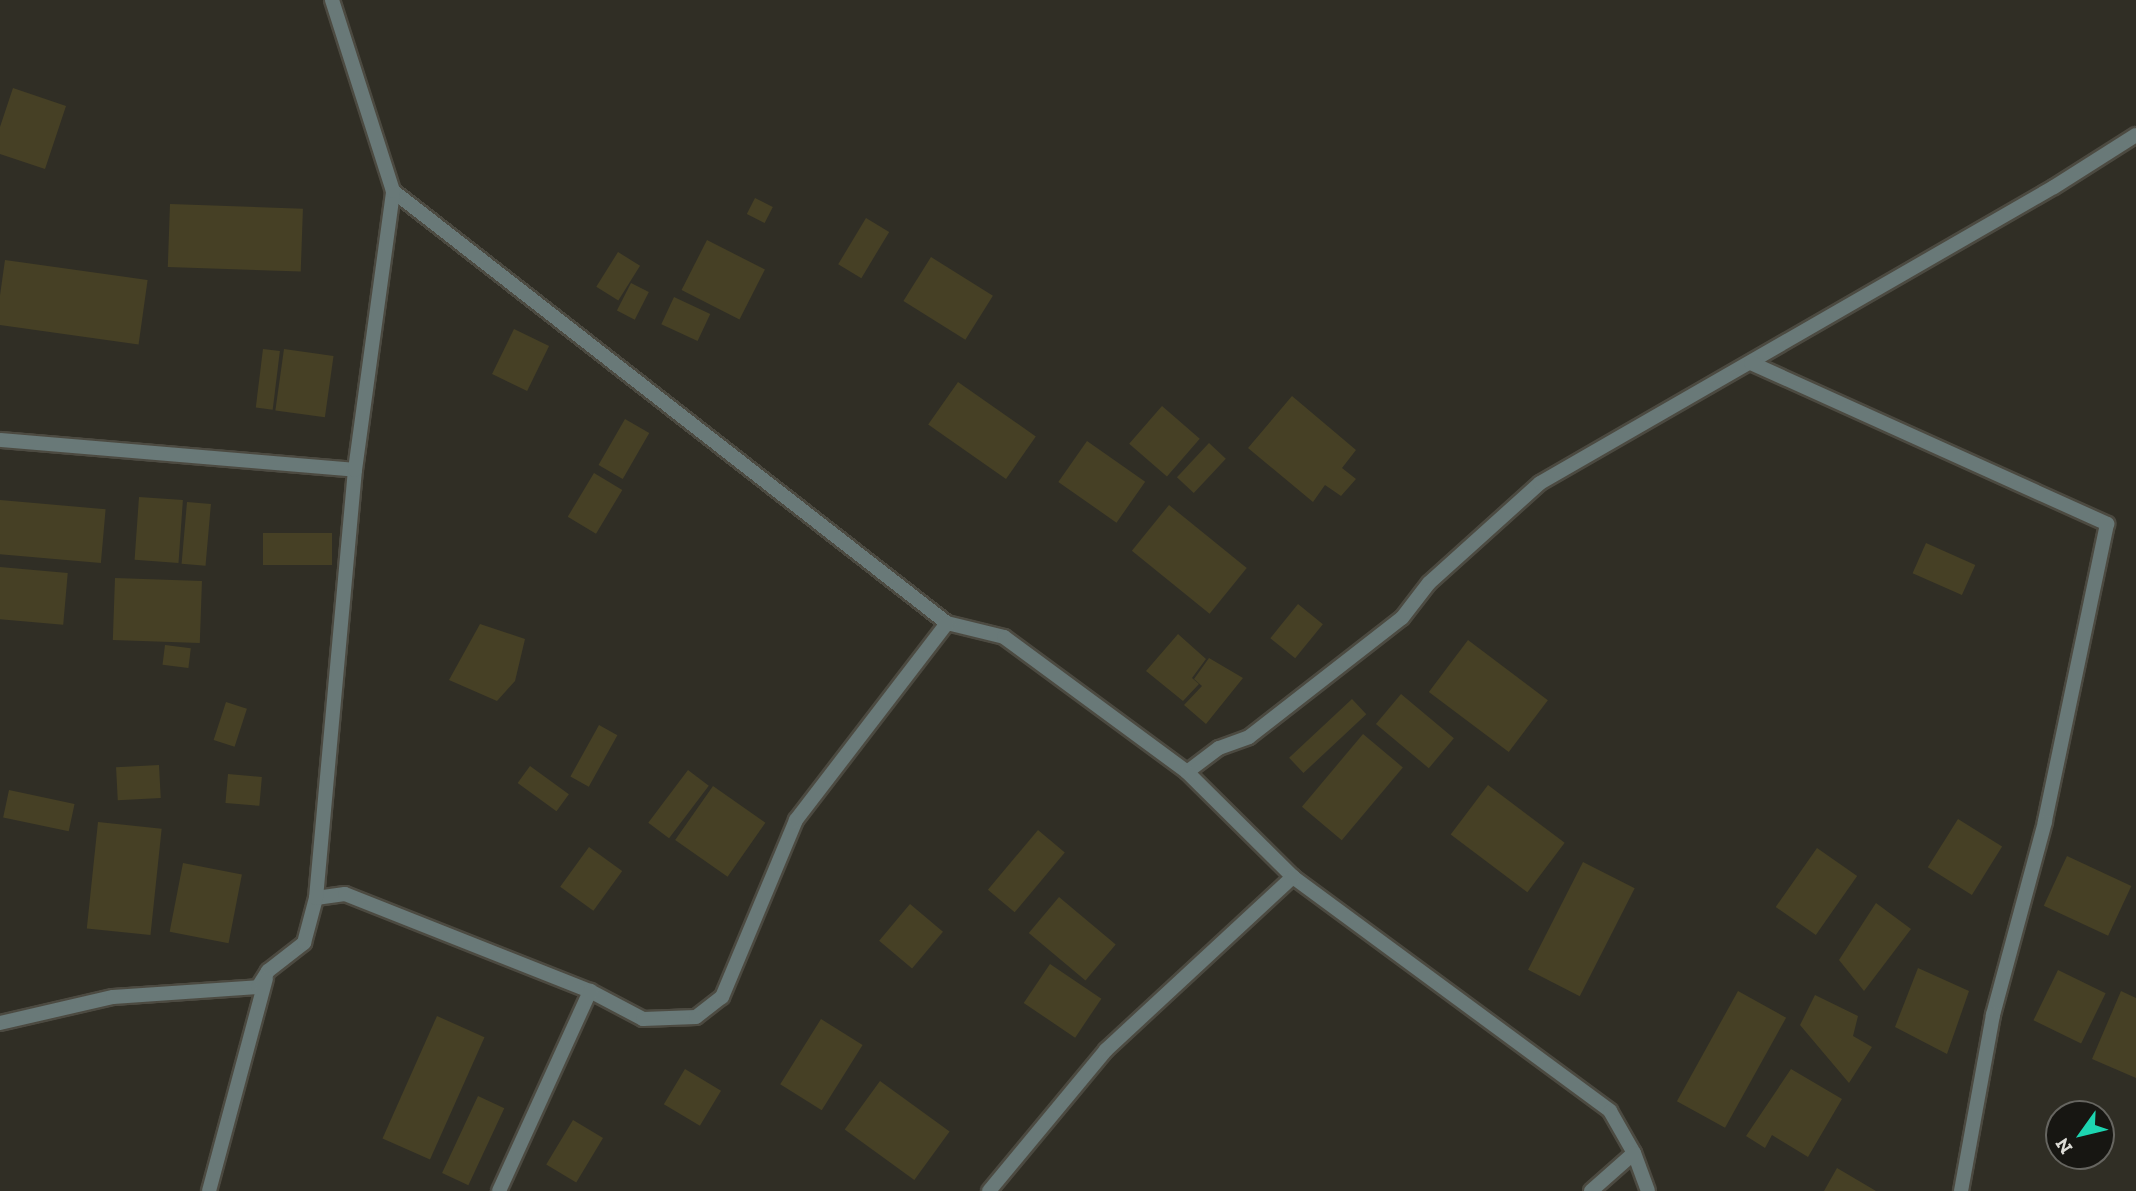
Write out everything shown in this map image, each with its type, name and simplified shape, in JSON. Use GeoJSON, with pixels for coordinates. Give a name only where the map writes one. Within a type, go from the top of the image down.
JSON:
{"type":"FeatureCollection","features":[{"type":"Feature","properties":{"kind":"street"},"geometry":{"type":"LineString","coordinates":[[0,1023],[113,997],[258,987],[268,971],[303,943],[316,898],[355,470],[393,191],[332,0]]}},
{"type":"Feature","properties":{"kind":"street"},"geometry":{"type":"LineString","coordinates":[[1187,772],[1219,748],[1249,737],[1402,618],[1429,583],[1540,483],[1751,363],[2136,135]]}},
{"type":"Feature","properties":{"kind":"street"},"geometry":{"type":"LineString","coordinates":[[393,191],[947,623],[1004,637],[1187,772],[1293,877],[1609,1111],[1634,1153],[1647,1191]]}},
{"type":"Feature","properties":{"kind":"street"},"geometry":{"type":"LineString","coordinates":[[1751,363],[2108,524],[2045,822],[1993,1015],[1961,1191]]}},
{"type":"Feature","properties":{"kind":"street"},"geometry":{"type":"LineString","coordinates":[[0,440],[355,470]]}},
{"type":"Feature","properties":{"kind":"street"},"geometry":{"type":"LineString","coordinates":[[316,898],[345,894],[590,991],[643,1019],[696,1017],[722,997],[796,820],[947,623]]}},
{"type":"Feature","properties":{"kind":"street"},"geometry":{"type":"LineString","coordinates":[[989,1191],[1106,1050],[1293,877]]}},
{"type":"Feature","properties":{"kind":"street"},"geometry":{"type":"LineString","coordinates":[[209,1191],[268,971]]}},
{"type":"Feature","properties":{"kind":"street"},"geometry":{"type":"LineString","coordinates":[[499,1191],[590,991]]}},
{"type":"Feature","properties":{"kind":"street"},"geometry":{"type":"LineString","coordinates":[[1591,1191],[1634,1153]]}},
{"type":"Feature","properties":{"kind":"building"},"geometry":{"type":"Polygon","coordinates":[[[13,88],[66,106],[45,169],[0,154],[0,127],[13,88]]]}},
{"type":"Feature","properties":{"kind":"building"},"geometry":{"type":"Polygon","coordinates":[[[755,198],[773,207],[765,223],[747,214],[755,198]]]}},
{"type":"Feature","properties":{"kind":"building"},"geometry":{"type":"Polygon","coordinates":[[[170,204],[303,209],[301,272],[168,267],[170,204]]]}},
{"type":"Feature","properties":{"kind":"building"},"geometry":{"type":"Polygon","coordinates":[[[866,218],[889,232],[861,278],[838,264],[866,218]]]}},
{"type":"Feature","properties":{"kind":"building"},"geometry":{"type":"Polygon","coordinates":[[[707,240],[765,270],[739,319],[682,290],[707,240]]]}},
{"type":"Feature","properties":{"kind":"building"},"geometry":{"type":"Polygon","coordinates":[[[618,252],[640,266],[618,301],[596,287],[618,252]]]}},
{"type":"Feature","properties":{"kind":"building"},"geometry":{"type":"Polygon","coordinates":[[[931,257],[993,296],[965,340],[903,301],[931,257]]]}},
{"type":"Feature","properties":{"kind":"building"},"geometry":{"type":"Polygon","coordinates":[[[5,260],[148,280],[139,344],[0,325],[0,296],[5,260]]]}},
{"type":"Feature","properties":{"kind":"building"},"geometry":{"type":"Polygon","coordinates":[[[631,283],[649,292],[635,320],[617,311],[631,283]]]}},
{"type":"Feature","properties":{"kind":"building"},"geometry":{"type":"Polygon","coordinates":[[[674,297],[710,314],[698,341],[661,324],[674,297]]]}},
{"type":"Feature","properties":{"kind":"building"},"geometry":{"type":"Polygon","coordinates":[[[514,329],[549,346],[527,391],[492,374],[514,329]]]}},
{"type":"Feature","properties":{"kind":"building"},"geometry":{"type":"Polygon","coordinates":[[[263,349],[280,351],[273,410],[256,408],[263,349]]]}},
{"type":"Feature","properties":{"kind":"building"},"geometry":{"type":"Polygon","coordinates":[[[284,349],[334,356],[325,417],[275,410],[284,349]]]}},
{"type":"Feature","properties":{"kind":"building"},"geometry":{"type":"Polygon","coordinates":[[[958,382],[1036,436],[1006,479],[928,425],[958,382]]]}},
{"type":"Feature","properties":{"kind":"building"},"geometry":{"type":"Polygon","coordinates":[[[1292,396],[1356,450],[1342,468],[1356,479],[1341,496],[1325,485],[1313,502],[1248,448],[1292,396]]]}},
{"type":"Feature","properties":{"kind":"building"},"geometry":{"type":"Polygon","coordinates":[[[1162,406],[1200,439],[1167,477],[1129,444],[1162,406]]]}},
{"type":"Feature","properties":{"kind":"building"},"geometry":{"type":"Polygon","coordinates":[[[625,419],[649,433],[623,479],[598,465],[625,419]]]}},
{"type":"Feature","properties":{"kind":"building"},"geometry":{"type":"Polygon","coordinates":[[[1087,441],[1145,482],[1116,523],[1058,482],[1087,441]]]}},
{"type":"Feature","properties":{"kind":"building"},"geometry":{"type":"Polygon","coordinates":[[[1209,443],[1226,459],[1194,493],[1177,477],[1209,443]]]}},
{"type":"Feature","properties":{"kind":"building"},"geometry":{"type":"Polygon","coordinates":[[[594,473],[622,490],[596,534],[568,517],[594,473]]]}},
{"type":"Feature","properties":{"kind":"building"},"geometry":{"type":"Polygon","coordinates":[[[139,497],[183,500],[178,563],[135,560],[139,497]]]}},
{"type":"Feature","properties":{"kind":"building"},"geometry":{"type":"Polygon","coordinates":[[[0,500],[106,509],[101,563],[0,554],[0,500]]]}},
{"type":"Feature","properties":{"kind":"building"},"geometry":{"type":"Polygon","coordinates":[[[187,502],[211,504],[206,566],[182,564],[187,502]]]}},
{"type":"Feature","properties":{"kind":"building"},"geometry":{"type":"Polygon","coordinates":[[[1169,505],[1247,568],[1210,614],[1132,551],[1169,505]]]}},
{"type":"Feature","properties":{"kind":"building"},"geometry":{"type":"Polygon","coordinates":[[[263,533],[332,533],[332,565],[263,565],[263,533]]]}},
{"type":"Feature","properties":{"kind":"building"},"geometry":{"type":"Polygon","coordinates":[[[1926,543],[1975,565],[1962,595],[1913,573],[1926,543]]]}},
{"type":"Feature","properties":{"kind":"building"},"geometry":{"type":"Polygon","coordinates":[[[0,567],[68,573],[63,625],[0,619],[0,567]]]}},
{"type":"Feature","properties":{"kind":"building"},"geometry":{"type":"Polygon","coordinates":[[[115,578],[202,581],[200,643],[113,640],[115,578]]]}},
{"type":"Feature","properties":{"kind":"building"},"geometry":{"type":"Polygon","coordinates":[[[1298,604],[1323,624],[1295,658],[1270,638],[1298,604]]]}},
{"type":"Feature","properties":{"kind":"building"},"geometry":{"type":"Polygon","coordinates":[[[480,624],[525,639],[515,681],[497,701],[449,680],[480,624]]]}},
{"type":"Feature","properties":{"kind":"building"},"geometry":{"type":"Polygon","coordinates":[[[1178,634],[1206,659],[1192,678],[1199,684],[1183,701],[1146,671],[1178,634]]]}},
{"type":"Feature","properties":{"kind":"building"},"geometry":{"type":"Polygon","coordinates":[[[1468,640],[1548,700],[1509,752],[1429,692],[1468,640]]]}},
{"type":"Feature","properties":{"kind":"building"},"geometry":{"type":"Polygon","coordinates":[[[165,645],[191,648],[188,668],[163,665],[165,645]]]}},
{"type":"Feature","properties":{"kind":"building"},"geometry":{"type":"Polygon","coordinates":[[[1209,658],[1243,678],[1206,724],[1184,705],[1202,686],[1194,679],[1209,658]]]}},
{"type":"Feature","properties":{"kind":"building"},"geometry":{"type":"Polygon","coordinates":[[[1401,694],[1454,738],[1429,768],[1376,724],[1401,694]]]}},
{"type":"Feature","properties":{"kind":"building"},"geometry":{"type":"Polygon","coordinates":[[[1352,699],[1366,714],[1303,773],[1289,758],[1352,699]]]}},
{"type":"Feature","properties":{"kind":"building"},"geometry":{"type":"Polygon","coordinates":[[[226,702],[247,709],[235,747],[214,740],[226,702]]]}},
{"type":"Feature","properties":{"kind":"building"},"geometry":{"type":"Polygon","coordinates":[[[599,725],[617,735],[589,787],[570,777],[599,725]]]}},
{"type":"Feature","properties":{"kind":"building"},"geometry":{"type":"Polygon","coordinates":[[[1363,734],[1403,767],[1342,840],[1302,807],[1363,734]]]}},
{"type":"Feature","properties":{"kind":"building"},"geometry":{"type":"Polygon","coordinates":[[[159,765],[161,798],[118,800],[116,767],[159,765]]]}},
{"type":"Feature","properties":{"kind":"building"},"geometry":{"type":"Polygon","coordinates":[[[530,766],[569,794],[556,811],[518,783],[530,766]]]}},
{"type":"Feature","properties":{"kind":"building"},"geometry":{"type":"Polygon","coordinates":[[[688,770],[709,786],[669,838],[648,823],[688,770]]]}},
{"type":"Feature","properties":{"kind":"building"},"geometry":{"type":"Polygon","coordinates":[[[228,774],[262,777],[259,806],[225,803],[228,774]]]}},
{"type":"Feature","properties":{"kind":"building"},"geometry":{"type":"Polygon","coordinates":[[[1488,785],[1565,843],[1527,892],[1451,835],[1488,785]]]}},
{"type":"Feature","properties":{"kind":"building"},"geometry":{"type":"Polygon","coordinates":[[[713,786],[765,823],[728,877],[675,840],[713,786]]]}},
{"type":"Feature","properties":{"kind":"building"},"geometry":{"type":"Polygon","coordinates":[[[9,790],[75,804],[69,831],[3,817],[9,790]]]}},
{"type":"Feature","properties":{"kind":"building"},"geometry":{"type":"Polygon","coordinates":[[[1958,819],[2002,847],[1972,895],[1928,867],[1958,819]]]}},
{"type":"Feature","properties":{"kind":"building"},"geometry":{"type":"Polygon","coordinates":[[[98,822],[162,829],[150,935],[87,928],[98,822]]]}},
{"type":"Feature","properties":{"kind":"building"},"geometry":{"type":"Polygon","coordinates":[[[1038,830],[1065,852],[1015,912],[988,890],[1038,830]]]}},
{"type":"Feature","properties":{"kind":"building"},"geometry":{"type":"Polygon","coordinates":[[[589,847],[622,871],[593,911],[560,887],[589,847]]]}},
{"type":"Feature","properties":{"kind":"building"},"geometry":{"type":"Polygon","coordinates":[[[1817,848],[1857,876],[1816,935],[1776,907],[1817,848]]]}},
{"type":"Feature","properties":{"kind":"building"},"geometry":{"type":"Polygon","coordinates":[[[2067,856],[2131,886],[2108,936],[2044,906],[2067,856]]]}},
{"type":"Feature","properties":{"kind":"building"},"geometry":{"type":"Polygon","coordinates":[[[1583,862],[1635,888],[1580,996],[1528,970],[1583,862]]]}},
{"type":"Feature","properties":{"kind":"building"},"geometry":{"type":"Polygon","coordinates":[[[183,863],[242,874],[229,943],[170,932],[183,863]]]}},
{"type":"Feature","properties":{"kind":"building"},"geometry":{"type":"Polygon","coordinates":[[[1059,897],[1116,945],[1085,981],[1029,933],[1059,897]]]}},
{"type":"Feature","properties":{"kind":"building"},"geometry":{"type":"Polygon","coordinates":[[[1876,903],[1911,929],[1864,991],[1839,960],[1876,903]]]}},
{"type":"Feature","properties":{"kind":"building"},"geometry":{"type":"Polygon","coordinates":[[[910,904],[943,932],[912,968],[879,941],[910,904]]]}},
{"type":"Feature","properties":{"kind":"building"},"geometry":{"type":"Polygon","coordinates":[[[1050,964],[1101,999],[1075,1038],[1024,1003],[1050,964]]]}},
{"type":"Feature","properties":{"kind":"building"},"geometry":{"type":"Polygon","coordinates":[[[1918,968],[1969,991],[1947,1054],[1895,1027],[1918,968]]]}},
{"type":"Feature","properties":{"kind":"building"},"geometry":{"type":"Polygon","coordinates":[[[2058,970],[2106,993],[2081,1044],[2033,1020],[2058,970]]]}},
{"type":"Feature","properties":{"kind":"building"},"geometry":{"type":"Polygon","coordinates":[[[1738,991],[1786,1018],[1725,1128],[1677,1101],[1738,991]]]}},
{"type":"Feature","properties":{"kind":"building"},"geometry":{"type":"Polygon","coordinates":[[[2121,991],[2136,998],[2136,1078],[2092,1059],[2121,991]]]}},
{"type":"Feature","properties":{"kind":"building"},"geometry":{"type":"Polygon","coordinates":[[[1815,995],[1858,1016],[1853,1036],[1872,1047],[1849,1083],[1800,1025],[1815,995]]]}},
{"type":"Feature","properties":{"kind":"building"},"geometry":{"type":"Polygon","coordinates":[[[437,1016],[485,1037],[430,1160],[382,1138],[437,1016]]]}},
{"type":"Feature","properties":{"kind":"building"},"geometry":{"type":"Polygon","coordinates":[[[821,1019],[863,1045],[822,1110],[780,1084],[821,1019]]]}},
{"type":"Feature","properties":{"kind":"building"},"geometry":{"type":"Polygon","coordinates":[[[685,1069],[721,1091],[700,1126],[664,1104],[685,1069]]]}},
{"type":"Feature","properties":{"kind":"building"},"geometry":{"type":"Polygon","coordinates":[[[1791,1069],[1842,1099],[1808,1157],[1772,1135],[1765,1148],[1746,1136],[1791,1069]]]}},
{"type":"Feature","properties":{"kind":"building"},"geometry":{"type":"Polygon","coordinates":[[[880,1081],[950,1132],[914,1180],[845,1130],[880,1081]]]}},
{"type":"Feature","properties":{"kind":"building"},"geometry":{"type":"Polygon","coordinates":[[[478,1096],[504,1108],[468,1185],[442,1173],[478,1096]]]}},
{"type":"Feature","properties":{"kind":"building"},"geometry":{"type":"Polygon","coordinates":[[[573,1120],[603,1138],[576,1183],[546,1165],[573,1120]]]}},
{"type":"Feature","properties":{"kind":"building"},"geometry":{"type":"Polygon","coordinates":[[[1837,1168],[1876,1191],[1824,1191],[1837,1168]]]}}]}
